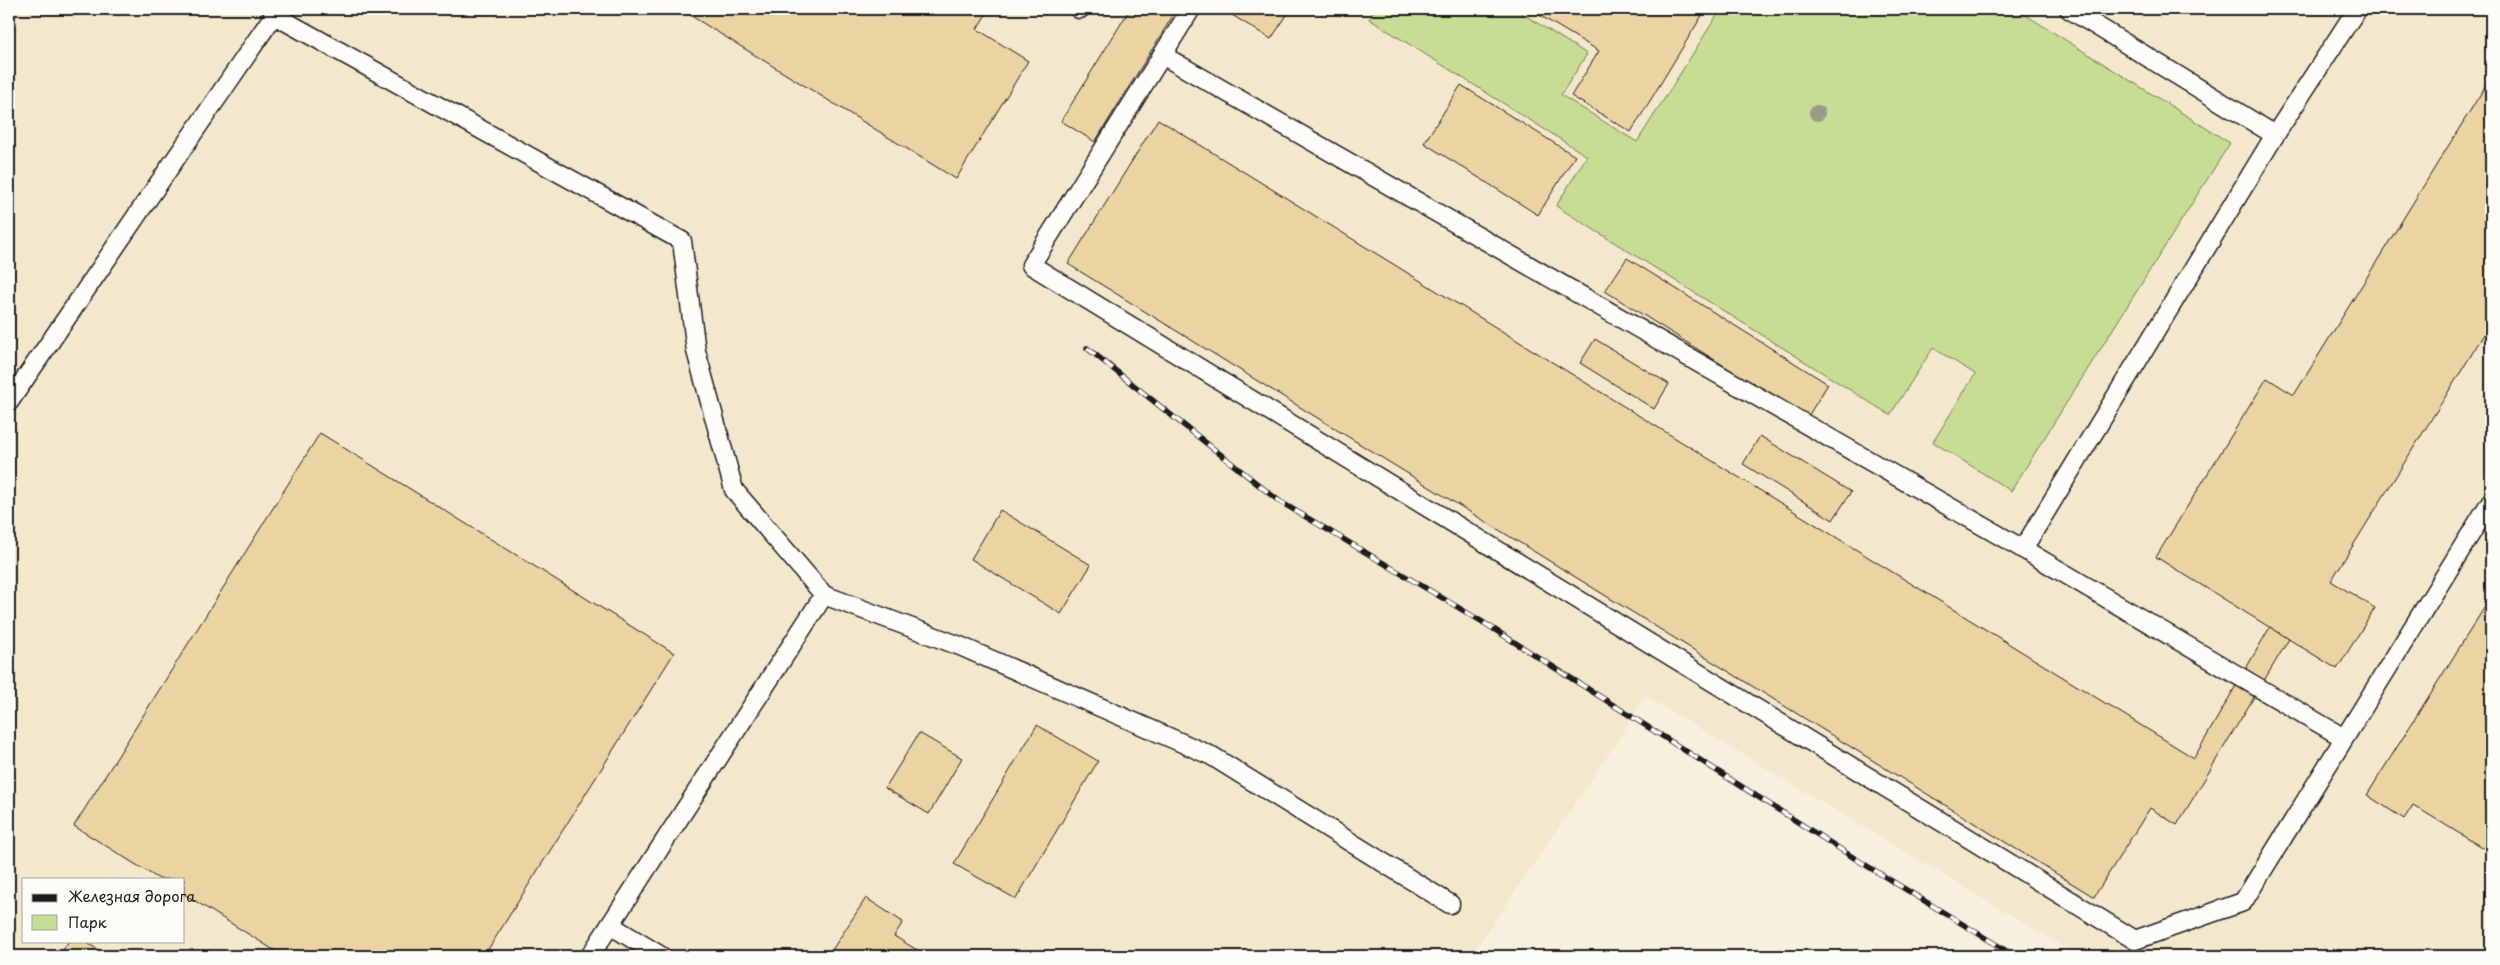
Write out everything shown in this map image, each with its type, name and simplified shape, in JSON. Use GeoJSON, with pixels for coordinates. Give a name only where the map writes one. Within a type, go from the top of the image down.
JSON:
{"type":"FeatureCollection","features":[{"type":"Feature","properties":{"kind":"lane"},"geometry":{"type":"LineString","coordinates":[[1191,9],[1031,265],[2135,940],[2243,902],[2491,501]]}},
{"type":"Feature","properties":{"kind":"lane"},"geometry":{"type":"LineString","coordinates":[[2069,9],[2275,135]]}},
{"type":"Feature","properties":{"kind":"lane"},"geometry":{"type":"LineString","coordinates":[[2022,548],[2275,135],[2357,9]]}},
{"type":"Feature","properties":{"kind":"lane"},"geometry":{"type":"LineString","coordinates":[[9,402],[274,15],[682,241],[696,351],[734,490],[824,595],[960,646],[1212,756],[1450,904]]}},
{"type":"Feature","properties":{"kind":"lane"},"geometry":{"type":"LineString","coordinates":[[1162,55],[2022,548],[2344,738]]}},
{"type":"Feature","properties":{"kind":"lane"},"geometry":{"type":"LineString","coordinates":[[590,956],[824,595]]}},
{"type":"Feature","properties":{"kind":"lane"},"geometry":{"type":"LineString","coordinates":[[610,925],[661,956]]}},
{"type":"Feature","properties":{"kind":"shaded area"},"geometry":{"type":"Polygon","coordinates":[[[9,9],[2491,9],[2491,956],[2079,956],[1645,696],[1617,742],[1471,956],[9,956],[9,9]]]}},
{"type":"Feature","properties":{"kind":"green space"},"geometry":{"type":"Polygon","coordinates":[[[1375,9],[1515,9],[1587,54],[1561,95],[1637,142],[1721,9],[2016,9],[2230,143],[2011,491],[1933,442],[1975,374],[1933,348],[1890,415],[1556,206],[1587,156],[1369,19],[1375,9]]]}},
{"type":"Feature","properties":{"kind":"building"},"geometry":{"type":"Polygon","coordinates":[[[680,9],[985,9],[988,11],[977,29],[1028,61],[956,179],[680,9]]]}},
{"type":"Feature","properties":{"kind":"building"},"geometry":{"type":"Polygon","coordinates":[[[1130,9],[1177,9],[1095,142],[1061,121],[1130,9]]]}},
{"type":"Feature","properties":{"kind":"building"},"geometry":{"type":"Polygon","coordinates":[[[1236,9],[1291,9],[1271,39],[1232,15],[1236,9]]]}},
{"type":"Feature","properties":{"kind":"building"},"geometry":{"type":"Polygon","coordinates":[[[1529,9],[1706,9],[1631,132],[1571,96],[1599,51],[1529,9]]]}},
{"type":"Feature","properties":{"kind":"building"},"geometry":{"type":"Polygon","coordinates":[[[2491,77],[2491,323],[2331,581],[2375,608],[2337,669],[2156,557],[2267,378],[2294,395],[2491,77]]]}},
{"type":"Feature","properties":{"kind":"building"},"geometry":{"type":"Polygon","coordinates":[[[1461,85],[1575,156],[1538,215],[1424,143],[1461,85]]]}},
{"type":"Feature","properties":{"kind":"building"},"geometry":{"type":"Polygon","coordinates":[[[1158,119],[2194,758],[2270,627],[2289,639],[2177,825],[2150,808],[2094,897],[1068,264],[1158,119]]]}},
{"type":"Feature","properties":{"kind":"building"},"geometry":{"type":"Polygon","coordinates":[[[1627,258],[1828,384],[1807,418],[1605,291],[1627,258]]]}},
{"type":"Feature","properties":{"kind":"building"},"geometry":{"type":"Polygon","coordinates":[[[1595,339],[1669,384],[1654,409],[1580,363],[1595,339]]]}},
{"type":"Feature","properties":{"kind":"building"},"geometry":{"type":"Polygon","coordinates":[[[320,433],[674,653],[484,956],[275,956],[277,952],[185,895],[185,878],[157,878],[74,826],[320,433]]]}},
{"type":"Feature","properties":{"kind":"building"},"geometry":{"type":"Polygon","coordinates":[[[1760,436],[1851,492],[1833,520],[1743,464],[1760,436]]]}},
{"type":"Feature","properties":{"kind":"building"},"geometry":{"type":"Polygon","coordinates":[[[1000,510],[1091,565],[1061,614],[971,559],[1000,510]]]}},
{"type":"Feature","properties":{"kind":"building"},"geometry":{"type":"Polygon","coordinates":[[[2491,597],[2491,853],[2413,805],[2404,819],[2367,795],[2491,597]]]}},
{"type":"Feature","properties":{"kind":"building"},"geometry":{"type":"Polygon","coordinates":[[[1037,725],[1098,761],[1016,899],[954,864],[1037,725]]]}},
{"type":"Feature","properties":{"kind":"building"},"geometry":{"type":"Polygon","coordinates":[[[919,733],[962,758],[929,814],[885,788],[919,733]]]}},
{"type":"Feature","properties":{"kind":"building"},"geometry":{"type":"Polygon","coordinates":[[[866,898],[903,922],[894,936],[927,956],[828,956],[866,898]]]}},
{"type":"Feature","properties":{"kind":"building"},"geometry":{"type":"Polygon","coordinates":[[[68,942],[86,942],[108,956],[59,956],[68,942]]]}},
{"type":"Feature","properties":{"kind":"railway"},"geometry":{"type":"LineString","coordinates":[[1087,348],[1279,501],[1481,621],[1859,861],[2015,956]]}}]}
